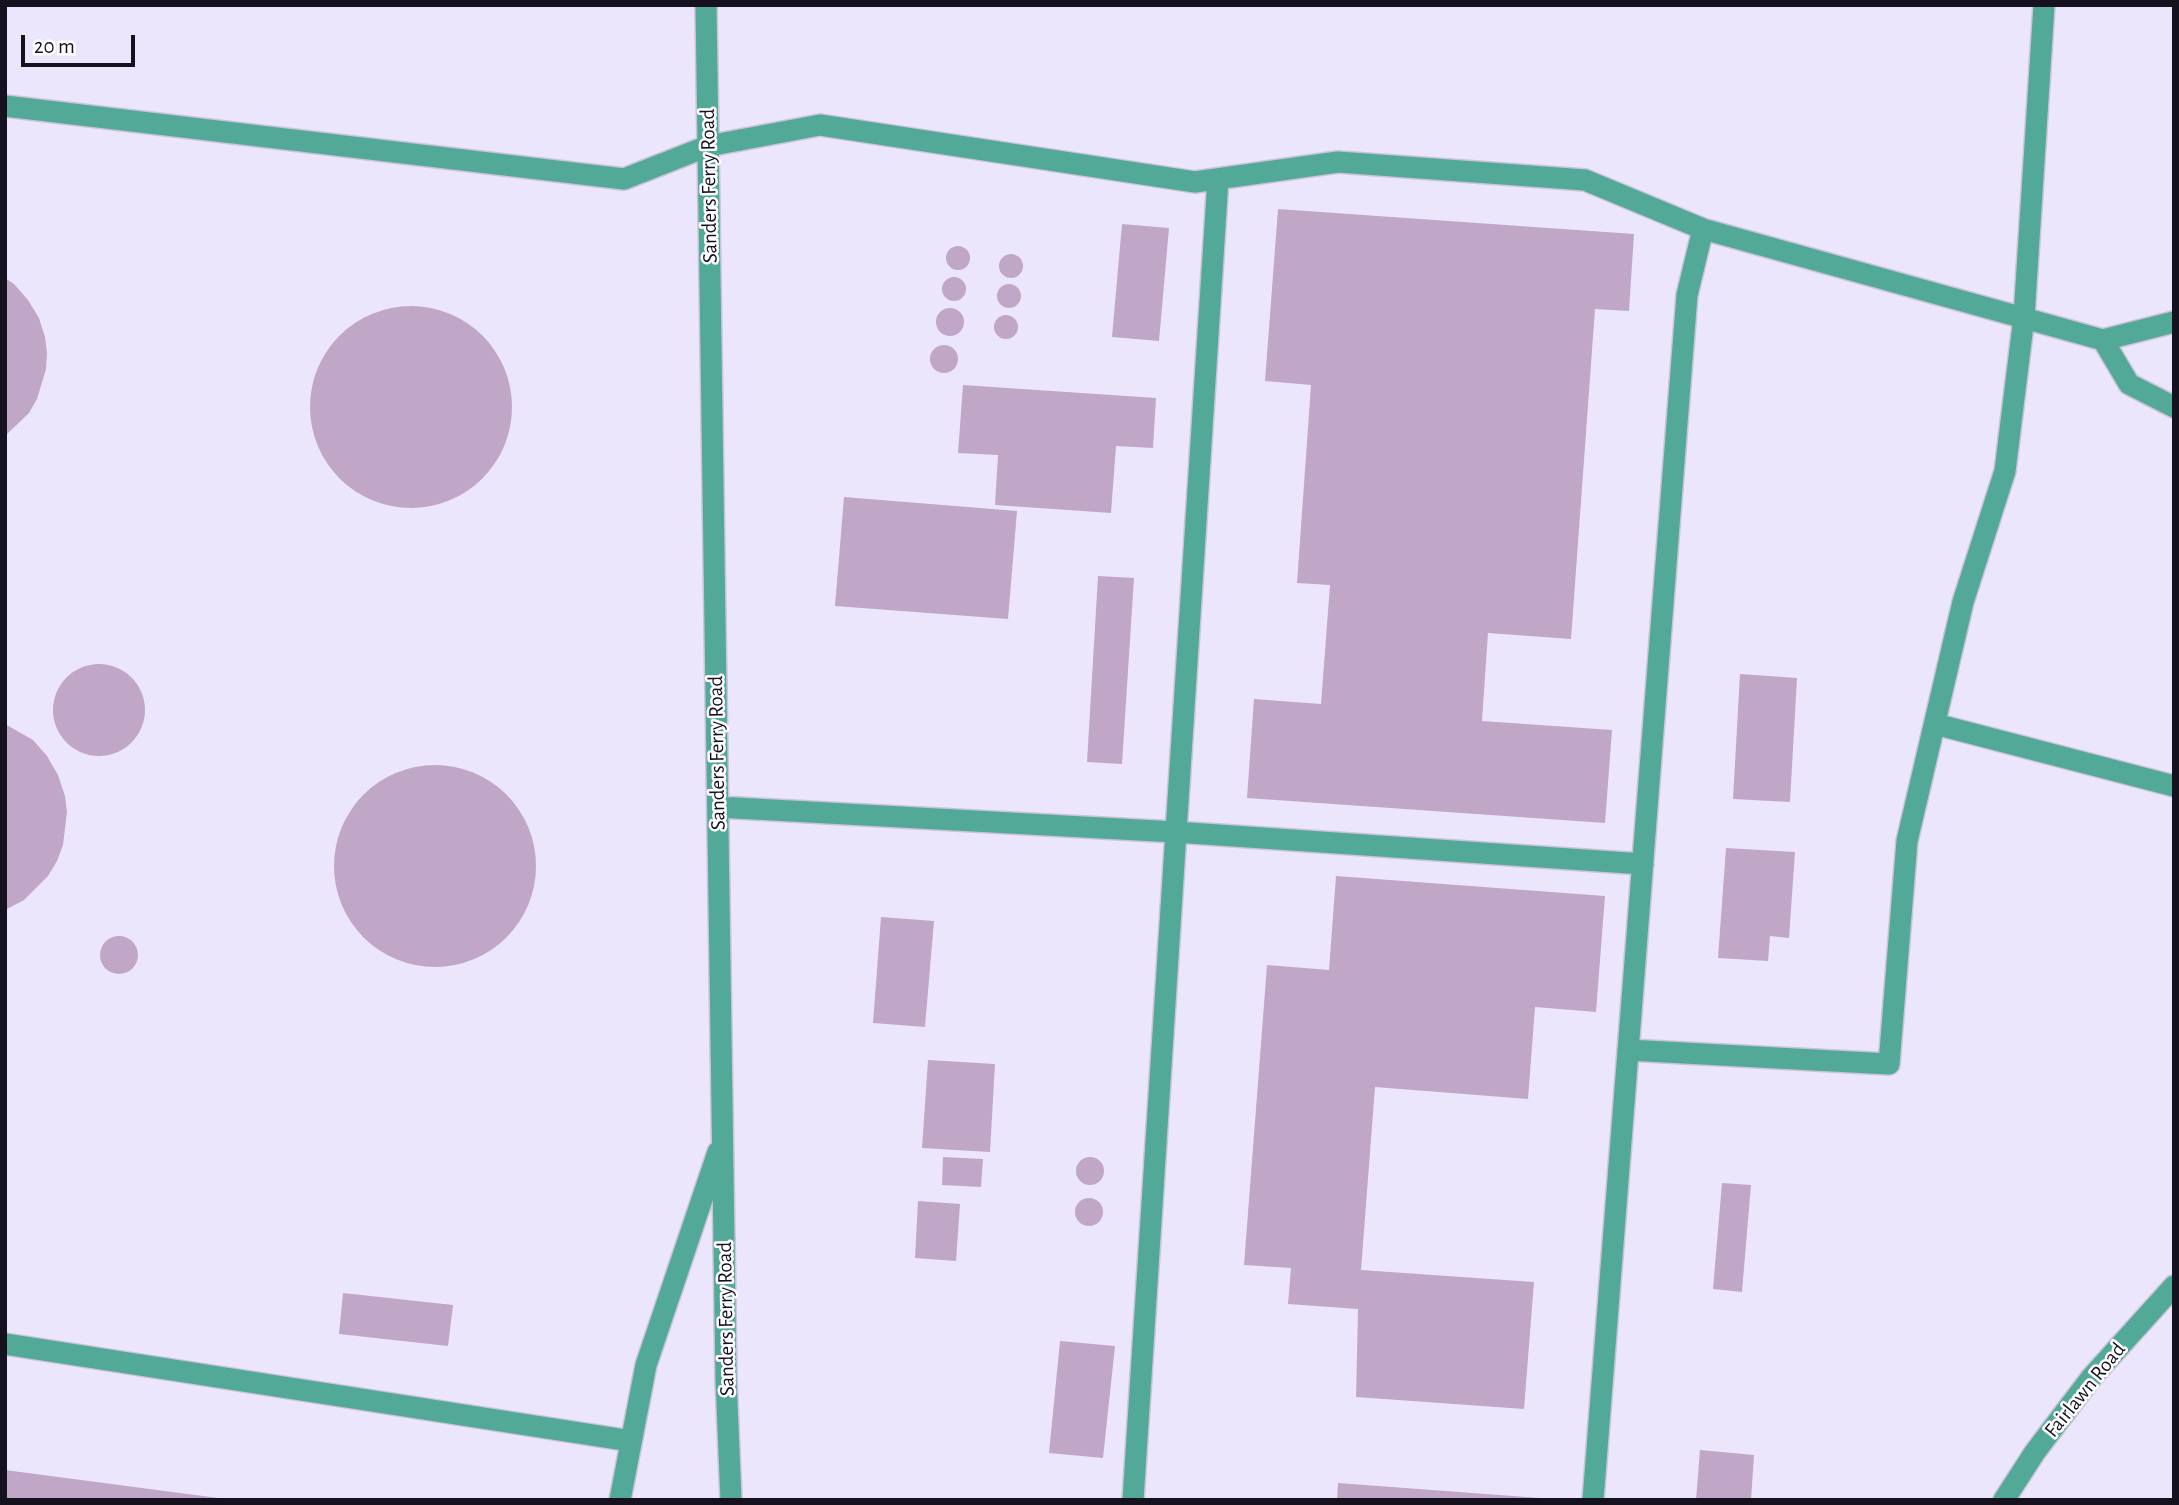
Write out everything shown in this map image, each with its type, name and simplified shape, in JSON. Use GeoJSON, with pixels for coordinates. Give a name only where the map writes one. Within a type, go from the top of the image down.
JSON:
{"type":"FeatureCollection","features":[{"type":"Feature","properties":{"kind":"street","name":"Sanders Ferry Road"},"geometry":{"type":"LineString","coordinates":[[706,5],[726,1379],[732,1500]]}},
{"type":"Feature","properties":{"kind":"street"},"geometry":{"type":"LineString","coordinates":[[1628,1050],[1889,1065],[1907,841],[1963,602],[2006,471],[2024,317],[2044,5]]}},
{"type":"Feature","properties":{"kind":"street"},"geometry":{"type":"LineString","coordinates":[[5,106],[624,179],[708,146],[820,125],[1195,182],[1338,162],[1585,180],[1703,229],[2103,340],[2174,322]]}},
{"type":"Feature","properties":{"kind":"street"},"geometry":{"type":"LineString","coordinates":[[1133,1500],[1217,179]]}},
{"type":"Feature","properties":{"kind":"street"},"geometry":{"type":"LineString","coordinates":[[1593,1500],[1687,295],[1703,229]]}},
{"type":"Feature","properties":{"kind":"street"},"geometry":{"type":"LineString","coordinates":[[2103,340],[2129,383],[2174,407]]}},
{"type":"Feature","properties":{"kind":"street"},"geometry":{"type":"LineString","coordinates":[[1935,724],[2174,786]]}},
{"type":"Feature","properties":{"kind":"street"},"geometry":{"type":"LineString","coordinates":[[718,807],[1175,832],[1643,864]]}},
{"type":"Feature","properties":{"kind":"street"},"geometry":{"type":"LineString","coordinates":[[620,1500],[646,1364],[723,1138]]}},
{"type":"Feature","properties":{"kind":"street","name":"Fairlawn Road"},"geometry":{"type":"LineString","coordinates":[[2004,1500],[2035,1452],[2091,1378],[2174,1286]]}},
{"type":"Feature","properties":{"kind":"street"},"geometry":{"type":"LineString","coordinates":[[5,1344],[631,1441]]}},
{"type":"Feature","properties":{"kind":"building"},"geometry":{"type":"Polygon","coordinates":[[[1278,209],[1634,234],[1629,311],[1595,309],[1571,639],[1488,633],[1482,721],[1612,730],[1605,823],[1247,798],[1254,699],[1321,704],[1330,585],[1297,583],[1311,385],[1265,381],[1278,209]]]}},
{"type":"Feature","properties":{"kind":"building"},"geometry":{"type":"Polygon","coordinates":[[[1122,224],[1169,228],[1159,341],[1112,337],[1122,224]]]}},
{"type":"Feature","properties":{"kind":"building"},"geometry":{"type":"Polygon","coordinates":[[[958,246],[966,250],[970,258],[966,266],[958,270],[950,266],[946,258],[950,250],[958,246]]]}},
{"type":"Feature","properties":{"kind":"building"},"geometry":{"type":"Polygon","coordinates":[[[1011,254],[1019,258],[1023,266],[1019,274],[1011,278],[1003,274],[999,266],[1003,258],[1011,254]]]}},
{"type":"Feature","properties":{"kind":"building"},"geometry":{"type":"Polygon","coordinates":[[[954,277],[962,281],[966,289],[962,297],[954,301],[946,297],[942,289],[946,281],[954,277]]]}},
{"type":"Feature","properties":{"kind":"building"},"geometry":{"type":"Polygon","coordinates":[[[5,278],[28,300],[39,318],[47,353],[46,369],[37,399],[29,413],[5,436],[5,278]]]}},
{"type":"Feature","properties":{"kind":"building"},"geometry":{"type":"Polygon","coordinates":[[[1009,284],[1020,291],[1021,296],[1014,307],[1009,308],[998,301],[997,296],[1004,285],[1009,284]]]}},
{"type":"Feature","properties":{"kind":"building"},"geometry":{"type":"Polygon","coordinates":[[[411,306],[450,314],[467,323],[482,336],[495,351],[504,368],[512,407],[504,446],[495,463],[482,478],[467,491],[450,500],[411,508],[372,500],[355,491],[340,478],[327,463],[318,446],[310,407],[318,368],[327,351],[340,336],[355,323],[372,314],[411,306]]]}},
{"type":"Feature","properties":{"kind":"building"},"geometry":{"type":"Polygon","coordinates":[[[950,308],[960,312],[964,322],[960,332],[950,336],[940,332],[936,322],[940,312],[950,308]]]}},
{"type":"Feature","properties":{"kind":"building"},"geometry":{"type":"Polygon","coordinates":[[[1006,315],[1017,322],[1018,327],[1011,338],[1006,339],[995,332],[994,327],[1001,316],[1006,315]]]}},
{"type":"Feature","properties":{"kind":"building"},"geometry":{"type":"Polygon","coordinates":[[[944,345],[954,349],[958,359],[954,369],[944,373],[934,369],[930,359],[934,349],[944,345]]]}},
{"type":"Feature","properties":{"kind":"building"},"geometry":{"type":"Polygon","coordinates":[[[963,385],[1156,398],[1153,448],[1116,446],[1111,513],[995,505],[998,455],[958,453],[963,385]]]}},
{"type":"Feature","properties":{"kind":"building"},"geometry":{"type":"Polygon","coordinates":[[[844,497],[1017,511],[1008,619],[835,606],[844,497]]]}},
{"type":"Feature","properties":{"kind":"building"},"geometry":{"type":"Polygon","coordinates":[[[1098,576],[1134,578],[1122,764],[1087,762],[1098,576]]]}},
{"type":"Feature","properties":{"kind":"building"},"geometry":{"type":"Polygon","coordinates":[[[99,664],[117,668],[132,677],[141,692],[145,710],[141,728],[132,743],[117,752],[99,756],[81,752],[66,743],[57,728],[53,710],[57,692],[66,677],[81,668],[99,664]]]}},
{"type":"Feature","properties":{"kind":"building"},"geometry":{"type":"Polygon","coordinates":[[[1740,674],[1797,678],[1790,802],[1733,799],[1740,674]]]}},
{"type":"Feature","properties":{"kind":"building"},"geometry":{"type":"Polygon","coordinates":[[[5,724],[33,740],[47,756],[58,775],[67,812],[63,845],[48,876],[24,900],[5,910],[5,724]]]}},
{"type":"Feature","properties":{"kind":"building"},"geometry":{"type":"Polygon","coordinates":[[[435,765],[474,773],[491,782],[506,795],[519,810],[528,827],[536,866],[528,905],[519,922],[506,937],[491,950],[474,959],[435,967],[396,959],[379,950],[364,937],[351,922],[342,905],[334,866],[342,827],[351,810],[364,795],[379,782],[396,773],[435,765]]]}},
{"type":"Feature","properties":{"kind":"building"},"geometry":{"type":"Polygon","coordinates":[[[1726,848],[1795,852],[1789,938],[1770,936],[1768,961],[1718,958],[1726,848]]]}},
{"type":"Feature","properties":{"kind":"building"},"geometry":{"type":"Polygon","coordinates":[[[1336,876],[1605,896],[1596,1012],[1535,1007],[1528,1099],[1375,1087],[1361,1270],[1534,1282],[1524,1409],[1356,1397],[1358,1309],[1288,1304],[1291,1268],[1244,1265],[1267,965],[1329,970],[1336,876]]]}},
{"type":"Feature","properties":{"kind":"building"},"geometry":{"type":"Polygon","coordinates":[[[881,917],[934,921],[925,1027],[873,1023],[881,917]]]}},
{"type":"Feature","properties":{"kind":"building"},"geometry":{"type":"Polygon","coordinates":[[[119,936],[133,941],[138,955],[133,969],[119,974],[105,969],[100,955],[105,941],[119,936]]]}},
{"type":"Feature","properties":{"kind":"building"},"geometry":{"type":"Polygon","coordinates":[[[928,1060],[995,1064],[990,1152],[922,1148],[928,1060]]]}},
{"type":"Feature","properties":{"kind":"building"},"geometry":{"type":"Polygon","coordinates":[[[943,1157],[983,1159],[981,1187],[942,1185],[943,1157]]]}},
{"type":"Feature","properties":{"kind":"building"},"geometry":{"type":"Polygon","coordinates":[[[1090,1157],[1100,1161],[1104,1171],[1100,1181],[1090,1185],[1080,1181],[1076,1171],[1080,1161],[1090,1157]]]}},
{"type":"Feature","properties":{"kind":"building"},"geometry":{"type":"Polygon","coordinates":[[[1722,1183],[1751,1185],[1742,1292],[1713,1289],[1722,1183]]]}},
{"type":"Feature","properties":{"kind":"building"},"geometry":{"type":"Polygon","coordinates":[[[1089,1198],[1099,1202],[1103,1212],[1099,1222],[1089,1226],[1079,1222],[1075,1212],[1079,1202],[1089,1198]]]}},
{"type":"Feature","properties":{"kind":"building"},"geometry":{"type":"Polygon","coordinates":[[[918,1201],[960,1204],[956,1261],[915,1258],[918,1201]]]}},
{"type":"Feature","properties":{"kind":"building"},"geometry":{"type":"Polygon","coordinates":[[[343,1293],[453,1305],[448,1346],[339,1334],[343,1293]]]}},
{"type":"Feature","properties":{"kind":"building"},"geometry":{"type":"Polygon","coordinates":[[[1060,1341],[1115,1346],[1103,1458],[1049,1453],[1060,1341]]]}},
{"type":"Feature","properties":{"kind":"building"},"geometry":{"type":"Polygon","coordinates":[[[1700,1450],[1754,1455],[1751,1500],[1696,1500],[1700,1450]]]}},
{"type":"Feature","properties":{"kind":"building"},"geometry":{"type":"Polygon","coordinates":[[[5,1470],[218,1498],[218,1500],[5,1500],[5,1470]]]}},
{"type":"Feature","properties":{"kind":"building"},"geometry":{"type":"Polygon","coordinates":[[[1338,1483],[1540,1498],[1540,1500],[1337,1500],[1338,1483]]]}}]}
